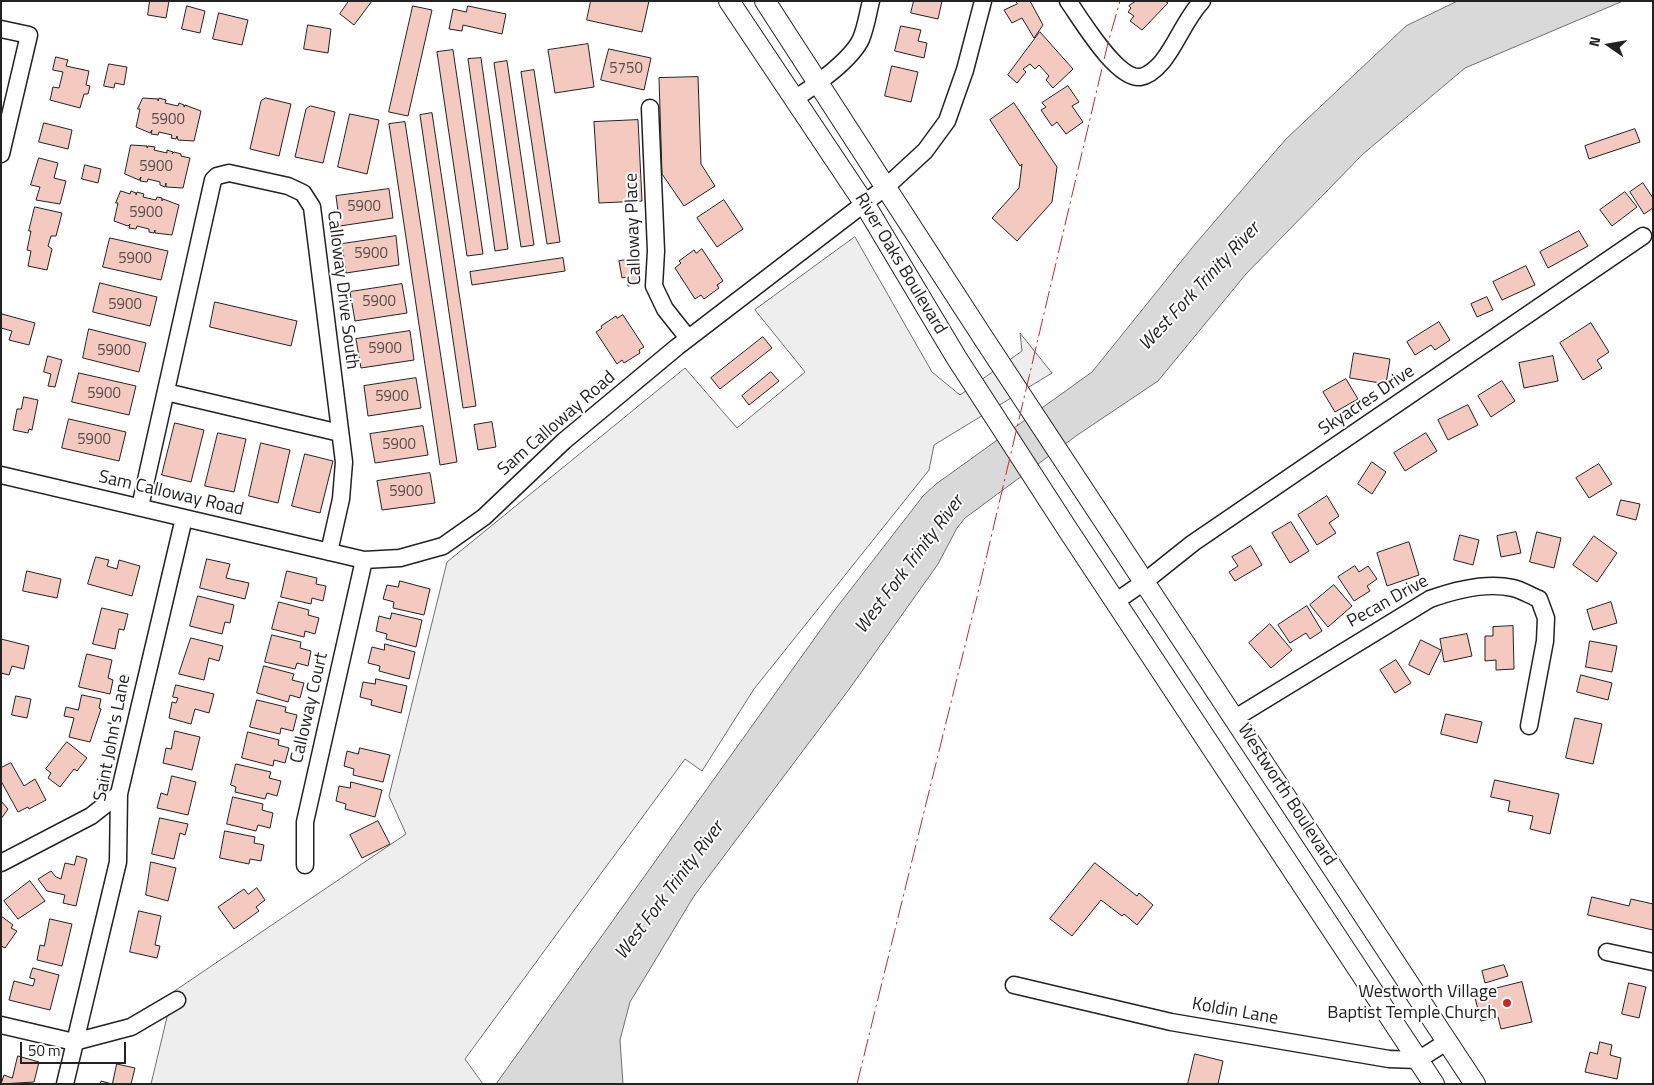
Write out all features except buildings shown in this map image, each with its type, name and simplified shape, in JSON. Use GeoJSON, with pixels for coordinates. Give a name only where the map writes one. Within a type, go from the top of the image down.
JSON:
{"type":"FeatureCollection","features":[{"type":"Feature","properties":{"kind":"main road","name":"River Oaks Boulevard"},"geometry":{"type":"LineString","coordinates":[[729,1],[796,98],[864,204],[956,357],[1068,530]]}},
{"type":"Feature","properties":{"kind":"main road","name":"River Oaks Boulevard"},"geometry":{"type":"LineString","coordinates":[[765,1],[887,186],[984,339],[1095,506]]}},
{"type":"Feature","properties":{"kind":"main road","name":"Westworth Boulevard"},"geometry":{"type":"LineString","coordinates":[[1095,506],[1475,1084]]}},
{"type":"Feature","properties":{"kind":"main road","name":"Westworth Boulevard"},"geometry":{"type":"LineString","coordinates":[[1068,530],[1434,1084]]}},
{"type":"Feature","properties":{"kind":"street"},"geometry":{"type":"LineString","coordinates":[[796,98],[818,82],[856,49],[862,38],[871,1]]}},
{"type":"Feature","properties":{"kind":"street","name":"Sam Calloway Road"},"geometry":{"type":"LineString","coordinates":[[1,475],[364,560],[400,558],[443,546],[484,517],[564,441],[688,338],[887,186],[925,150],[947,121],[965,70],[983,1]]}},
{"type":"Feature","properties":{"kind":"street"},"geometry":{"type":"LineString","coordinates":[[1068,1],[1105,53],[1122,71],[1138,77],[1146,75],[1162,62],[1194,10],[1202,1]]}},
{"type":"Feature","properties":{"kind":"street"},"geometry":{"type":"LineString","coordinates":[[1,29],[30,35],[1,154]]}},
{"type":"Feature","properties":{"kind":"street","name":"Calloway Place"},"geometry":{"type":"LineString","coordinates":[[650,108],[656,251],[654,286],[665,309],[688,338]]}},
{"type":"Feature","properties":{"kind":"street","name":"Calloway Drive South"},"geometry":{"type":"LineString","coordinates":[[140,507],[213,180],[217,176],[229,173],[288,186],[307,198],[315,220],[317,258],[344,462],[341,499],[329,552]]}},
{"type":"Feature","properties":{"kind":"street","name":"Skyacres Drive"},"geometry":{"type":"LineString","coordinates":[[1115,602],[1144,582],[1192,543],[1643,236]]}},
{"type":"Feature","properties":{"kind":"street"},"geometry":{"type":"LineString","coordinates":[[166,392],[340,433]]}},
{"type":"Feature","properties":{"kind":"street","name":"Saint John's Lane"},"geometry":{"type":"LineString","coordinates":[[65,1084],[118,862],[119,794],[184,518]]}},
{"type":"Feature","properties":{"kind":"street","name":"Calloway Court"},"geometry":{"type":"LineString","coordinates":[[305,865],[305,822],[364,560]]}},
{"type":"Feature","properties":{"kind":"street","name":"Pecan Drive"},"geometry":{"type":"LineString","coordinates":[[1235,718],[1430,599],[1451,592],[1483,587],[1513,588],[1539,599],[1546,618],[1545,641],[1530,726]]}},
{"type":"Feature","properties":{"kind":"street"},"geometry":{"type":"LineString","coordinates":[[1,863],[91,816],[119,794]]}},
{"type":"Feature","properties":{"kind":"street"},"geometry":{"type":"LineString","coordinates":[[1607,952],[1653,962]]}},
{"type":"Feature","properties":{"kind":"street","name":"Koldin Lane"},"geometry":{"type":"LineString","coordinates":[[1014,986],[1171,1022],[1389,1058],[1418,1060]]}},
{"type":"Feature","properties":{"kind":"street"},"geometry":{"type":"LineString","coordinates":[[1,1025],[74,1042],[131,1027],[176,1000]]}},
{"type":"Feature","properties":{"kind":"street"},"geometry":{"type":"LineString","coordinates":[[1418,1060],[1448,1041]]}},
{"type":"Feature","properties":{"kind":"shaded area"},"geometry":{"type":"Polygon","coordinates":[[[855,237],[932,372],[960,395],[1022,351],[1020,333],[1052,373],[934,445],[929,470],[754,689],[702,771],[685,759],[465,1059],[483,1084],[151,1084],[173,992],[406,834],[389,796],[447,562],[685,368],[737,428],[805,372],[755,310],[855,237]]]}},
{"type":"Feature","properties":{"kind":"water","name":"West Fork Trinity River"},"geometry":{"type":"Polygon","coordinates":[[[1458,1],[1623,1],[1465,68],[1363,154],[1246,274],[1158,381],[1076,436],[965,518],[957,528],[938,564],[850,688],[694,896],[630,1002],[620,1040],[623,1084],[496,1084],[837,607],[923,496],[936,484],[1092,372],[1196,243],[1286,139],[1406,26],[1458,1]]]}},
{"type":"Feature","properties":{"kind":"power"},"geometry":{"type":"LineString","coordinates":[[857,1084],[976,601],[1108,43],[1120,1]]}},
{"type":"Feature","properties":{"kind":"place","name":"Westworth Village Baptist Temple Church"},"geometry":{"type":"Point","coordinates":[1507,1003]}}]}
